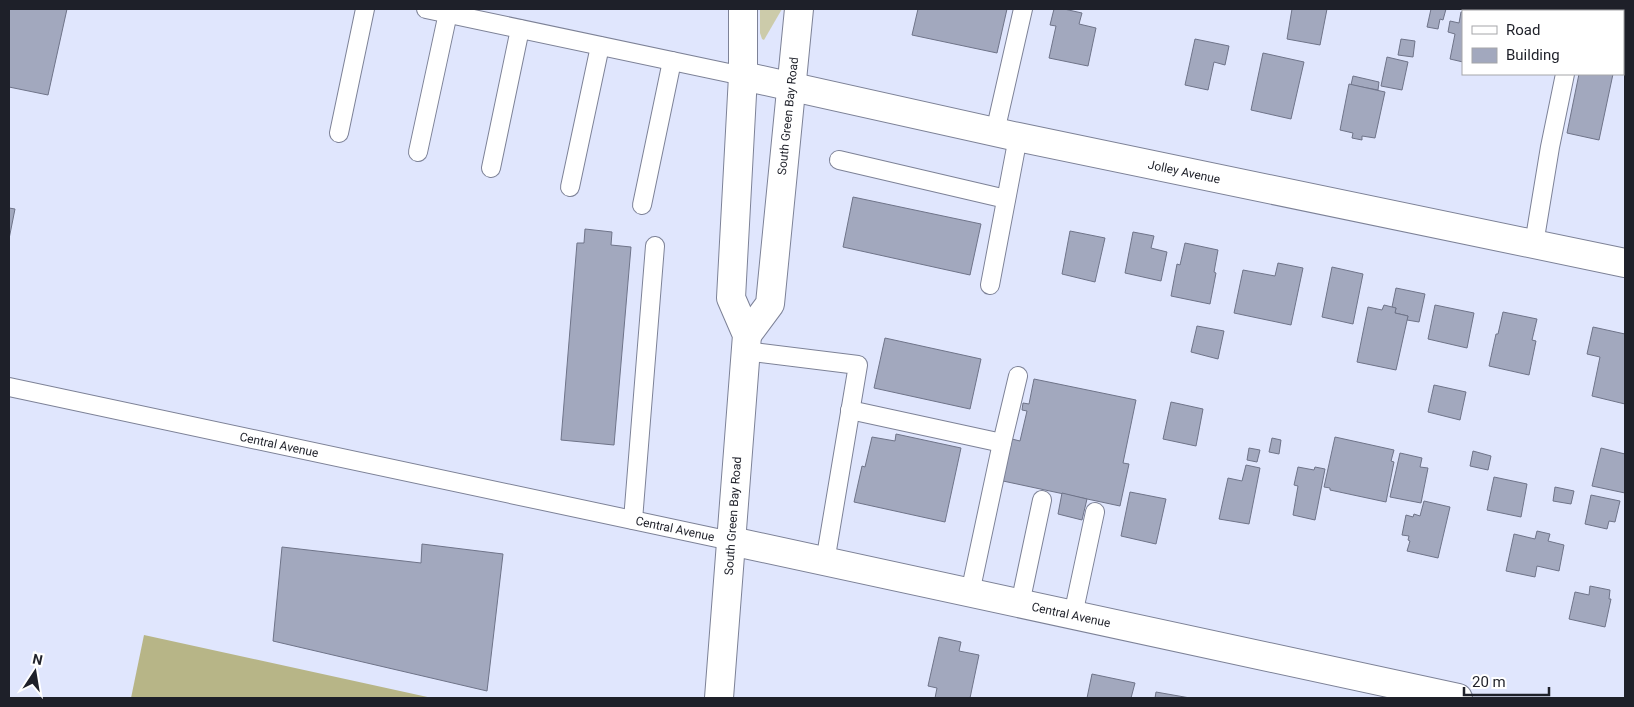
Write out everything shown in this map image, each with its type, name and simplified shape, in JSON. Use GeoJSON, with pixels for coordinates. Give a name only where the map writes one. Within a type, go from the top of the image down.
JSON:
{"type":"FeatureCollection","features":[{"type":"Feature","properties":{"kind":"street","name":"South Green Bay Road"},"geometry":{"type":"LineString","coordinates":[[720,698],[746,343],[731,298],[743,76],[743,9]]}},
{"type":"Feature","properties":{"kind":"street","name":"South Green Bay Road"},"geometry":{"type":"LineString","coordinates":[[746,343],[770,304],[799,9]]}},
{"type":"Feature","properties":{"kind":"street","name":"Jolley Avenue"},"geometry":{"type":"LineString","coordinates":[[743,76],[1006,135],[1625,262]]}},
{"type":"Feature","properties":{"kind":"street","name":"Central Avenue"},"geometry":{"type":"LineString","coordinates":[[731,541],[1458,698]]}},
{"type":"Feature","properties":{"kind":"lane"},"geometry":{"type":"LineString","coordinates":[[339,133],[365,9]]}},
{"type":"Feature","properties":{"kind":"lane"},"geometry":{"type":"LineString","coordinates":[[426,9],[743,76]]}},
{"type":"Feature","properties":{"kind":"lane"},"geometry":{"type":"LineString","coordinates":[[990,284],[1006,199],[1006,135],[1023,9]]}},
{"type":"Feature","properties":{"kind":"lane"},"geometry":{"type":"LineString","coordinates":[[418,152],[448,13]]}},
{"type":"Feature","properties":{"kind":"lane"},"geometry":{"type":"LineString","coordinates":[[491,168],[520,29]]}},
{"type":"Feature","properties":{"kind":"lane"},"geometry":{"type":"LineString","coordinates":[[570,187],[600,46]]}},
{"type":"Feature","properties":{"kind":"lane"},"geometry":{"type":"LineString","coordinates":[[642,205],[672,61]]}},
{"type":"Feature","properties":{"kind":"lane"},"geometry":{"type":"LineString","coordinates":[[1534,244],[1550,147],[1565,75]]}},
{"type":"Feature","properties":{"kind":"lane"},"geometry":{"type":"LineString","coordinates":[[839,160],[1006,199]]}},
{"type":"Feature","properties":{"kind":"lane"},"geometry":{"type":"LineString","coordinates":[[632,520],[655,246]]}},
{"type":"Feature","properties":{"kind":"lane"},"geometry":{"type":"LineString","coordinates":[[746,343],[858,364],[825,562]]}},
{"type":"Feature","properties":{"kind":"lane"},"geometry":{"type":"LineString","coordinates":[[970,593],[1018,376]]}},
{"type":"Feature","properties":{"kind":"lane","name":"Central Avenue"},"geometry":{"type":"LineString","coordinates":[[9,387],[731,541]]}},
{"type":"Feature","properties":{"kind":"lane"},"geometry":{"type":"LineString","coordinates":[[850,410],[1002,443]]}},
{"type":"Feature","properties":{"kind":"lane"},"geometry":{"type":"LineString","coordinates":[[1020,604],[1042,500]]}},
{"type":"Feature","properties":{"kind":"lane"},"geometry":{"type":"LineString","coordinates":[[1073,615],[1095,512]]}},
{"type":"Feature","properties":{"kind":"green space"},"geometry":{"type":"Polygon","coordinates":[[[760,9],[782,9],[764,40],[760,33],[760,9]]]}},
{"type":"Feature","properties":{"kind":"shaded area"},"geometry":{"type":"Polygon","coordinates":[[[144,635],[432,698],[131,698],[144,635]]]}},
{"type":"Feature","properties":{"kind":"building"},"geometry":{"type":"Polygon","coordinates":[[[9,9],[67,9],[48,95],[9,87],[9,9]]]}},
{"type":"Feature","properties":{"kind":"building"},"geometry":{"type":"Polygon","coordinates":[[[918,9],[1007,9],[997,53],[912,35],[918,9]]]}},
{"type":"Feature","properties":{"kind":"building"},"geometry":{"type":"Polygon","coordinates":[[[1054,9],[1082,13],[1079,24],[1096,28],[1088,66],[1049,58],[1056,26],[1050,25],[1054,9]]]}},
{"type":"Feature","properties":{"kind":"building"},"geometry":{"type":"Polygon","coordinates":[[[1292,9],[1327,9],[1320,45],[1287,39],[1292,9]]]}},
{"type":"Feature","properties":{"kind":"building"},"geometry":{"type":"Polygon","coordinates":[[[1431,9],[1446,9],[1443,20],[1440,19],[1438,29],[1427,27],[1431,9]]]}},
{"type":"Feature","properties":{"kind":"building"},"geometry":{"type":"Polygon","coordinates":[[[1462,12],[1462,62],[1450,59],[1455,34],[1448,32],[1450,21],[1459,23],[1462,12]]]}},
{"type":"Feature","properties":{"kind":"building"},"geometry":{"type":"Polygon","coordinates":[[[1195,39],[1229,46],[1225,65],[1214,62],[1208,90],[1185,85],[1195,39]]]}},
{"type":"Feature","properties":{"kind":"building"},"geometry":{"type":"Polygon","coordinates":[[[1401,39],[1415,41],[1413,57],[1398,55],[1401,39]]]}},
{"type":"Feature","properties":{"kind":"building"},"geometry":{"type":"Polygon","coordinates":[[[1263,53],[1304,62],[1291,119],[1251,110],[1263,53]]]}},
{"type":"Feature","properties":{"kind":"building"},"geometry":{"type":"Polygon","coordinates":[[[1387,57],[1408,62],[1402,90],[1381,86],[1387,57]]]}},
{"type":"Feature","properties":{"kind":"building"},"geometry":{"type":"Polygon","coordinates":[[[1579,75],[1613,75],[1599,140],[1567,133],[1579,75]]]}},
{"type":"Feature","properties":{"kind":"building"},"geometry":{"type":"Polygon","coordinates":[[[1353,76],[1379,82],[1378,90],[1351,85],[1353,76]]]}},
{"type":"Feature","properties":{"kind":"building"},"geometry":{"type":"Polygon","coordinates":[[[1349,84],[1385,92],[1375,138],[1362,136],[1362,140],[1352,138],[1353,133],[1340,130],[1349,84]]]}},
{"type":"Feature","properties":{"kind":"building"},"geometry":{"type":"Polygon","coordinates":[[[853,197],[981,224],[970,275],[843,247],[853,197]]]}},
{"type":"Feature","properties":{"kind":"building"},"geometry":{"type":"Polygon","coordinates":[[[9,208],[15,209],[9,239],[9,208]]]}},
{"type":"Feature","properties":{"kind":"building"},"geometry":{"type":"Polygon","coordinates":[[[585,229],[612,232],[611,245],[631,247],[614,445],[561,440],[577,243],[584,243],[585,229]]]}},
{"type":"Feature","properties":{"kind":"building"},"geometry":{"type":"Polygon","coordinates":[[[1070,231],[1105,238],[1095,282],[1062,274],[1070,231]]]}},
{"type":"Feature","properties":{"kind":"building"},"geometry":{"type":"Polygon","coordinates":[[[1133,232],[1154,236],[1151,248],[1167,252],[1161,281],[1125,273],[1133,232]]]}},
{"type":"Feature","properties":{"kind":"building"},"geometry":{"type":"Polygon","coordinates":[[[1185,243],[1218,250],[1210,304],[1171,296],[1177,264],[1180,265],[1185,243]]]}},
{"type":"Feature","properties":{"kind":"building"},"geometry":{"type":"Polygon","coordinates":[[[1278,263],[1303,268],[1291,325],[1234,313],[1243,270],[1275,276],[1278,263]]]}},
{"type":"Feature","properties":{"kind":"building"},"geometry":{"type":"Polygon","coordinates":[[[1332,267],[1363,274],[1353,324],[1322,317],[1332,267]]]}},
{"type":"Feature","properties":{"kind":"building"},"geometry":{"type":"Polygon","coordinates":[[[1396,288],[1425,294],[1419,322],[1407,320],[1408,316],[1395,313],[1396,308],[1392,307],[1396,288]]]}},
{"type":"Feature","properties":{"kind":"building"},"geometry":{"type":"Polygon","coordinates":[[[1384,305],[1396,308],[1395,313],[1408,316],[1396,370],[1357,362],[1368,307],[1382,310],[1384,305]]]}},
{"type":"Feature","properties":{"kind":"building"},"geometry":{"type":"Polygon","coordinates":[[[1435,305],[1474,313],[1467,348],[1428,339],[1435,305]]]}},
{"type":"Feature","properties":{"kind":"building"},"geometry":{"type":"Polygon","coordinates":[[[1503,312],[1537,319],[1532,340],[1536,341],[1529,375],[1489,366],[1503,312]]]}},
{"type":"Feature","properties":{"kind":"building"},"geometry":{"type":"Polygon","coordinates":[[[1197,326],[1224,331],[1218,359],[1191,352],[1197,326]]]}},
{"type":"Feature","properties":{"kind":"building"},"geometry":{"type":"Polygon","coordinates":[[[1593,327],[1625,334],[1625,404],[1592,396],[1600,357],[1587,354],[1593,327]]]}},
{"type":"Feature","properties":{"kind":"building"},"geometry":{"type":"Polygon","coordinates":[[[885,338],[981,359],[970,409],[874,388],[885,338]]]}},
{"type":"Feature","properties":{"kind":"building"},"geometry":{"type":"Polygon","coordinates":[[[1034,379],[1136,400],[1123,463],[1129,464],[1120,506],[1003,481],[1012,439],[1020,441],[1027,411],[1022,410],[1023,403],[1029,404],[1034,379]]]}},
{"type":"Feature","properties":{"kind":"building"},"geometry":{"type":"Polygon","coordinates":[[[1434,385],[1466,392],[1460,420],[1428,412],[1434,385]]]}},
{"type":"Feature","properties":{"kind":"building"},"geometry":{"type":"Polygon","coordinates":[[[1171,402],[1203,409],[1196,446],[1163,439],[1171,402]]]}},
{"type":"Feature","properties":{"kind":"building"},"geometry":{"type":"Polygon","coordinates":[[[896,434],[961,448],[945,522],[854,502],[862,466],[865,467],[872,437],[895,441],[896,434]]]}},
{"type":"Feature","properties":{"kind":"building"},"geometry":{"type":"Polygon","coordinates":[[[1335,437],[1394,450],[1391,461],[1394,462],[1386,502],[1330,490],[1330,488],[1324,487],[1335,437]]]}},
{"type":"Feature","properties":{"kind":"building"},"geometry":{"type":"Polygon","coordinates":[[[1272,438],[1281,440],[1279,454],[1269,452],[1272,438]]]}},
{"type":"Feature","properties":{"kind":"building"},"geometry":{"type":"Polygon","coordinates":[[[1249,448],[1260,450],[1257,462],[1247,460],[1249,448]]]}},
{"type":"Feature","properties":{"kind":"building"},"geometry":{"type":"Polygon","coordinates":[[[1601,448],[1625,454],[1625,493],[1592,486],[1601,448]]]}},
{"type":"Feature","properties":{"kind":"building"},"geometry":{"type":"Polygon","coordinates":[[[1473,451],[1491,456],[1488,470],[1470,466],[1473,451]]]}},
{"type":"Feature","properties":{"kind":"building"},"geometry":{"type":"Polygon","coordinates":[[[1400,453],[1422,458],[1420,467],[1428,468],[1421,503],[1390,497],[1400,453]]]}},
{"type":"Feature","properties":{"kind":"building"},"geometry":{"type":"Polygon","coordinates":[[[1246,465],[1260,468],[1249,524],[1219,519],[1228,478],[1242,481],[1246,465]]]}},
{"type":"Feature","properties":{"kind":"building"},"geometry":{"type":"Polygon","coordinates":[[[1298,467],[1314,470],[1315,467],[1325,469],[1315,520],[1293,515],[1298,486],[1294,485],[1298,467]]]}},
{"type":"Feature","properties":{"kind":"building"},"geometry":{"type":"Polygon","coordinates":[[[1494,477],[1527,484],[1521,517],[1487,510],[1494,477]]]}},
{"type":"Feature","properties":{"kind":"building"},"geometry":{"type":"Polygon","coordinates":[[[1555,487],[1574,491],[1571,504],[1553,501],[1555,487]]]}},
{"type":"Feature","properties":{"kind":"building"},"geometry":{"type":"Polygon","coordinates":[[[1130,492],[1166,499],[1156,544],[1121,536],[1130,492]]]}},
{"type":"Feature","properties":{"kind":"building"},"geometry":{"type":"Polygon","coordinates":[[[1062,493],[1087,499],[1082,520],[1058,514],[1062,493]]]}},
{"type":"Feature","properties":{"kind":"building"},"geometry":{"type":"Polygon","coordinates":[[[1591,495],[1620,501],[1615,522],[1609,521],[1607,529],[1585,524],[1591,495]]]}},
{"type":"Feature","properties":{"kind":"building"},"geometry":{"type":"Polygon","coordinates":[[[1424,501],[1450,507],[1438,558],[1407,551],[1410,541],[1408,540],[1409,536],[1402,535],[1406,515],[1413,517],[1414,514],[1420,516],[1424,501]]]}},
{"type":"Feature","properties":{"kind":"building"},"geometry":{"type":"Polygon","coordinates":[[[1537,531],[1550,534],[1548,541],[1564,545],[1559,571],[1537,566],[1535,577],[1506,571],[1514,534],[1535,539],[1537,531]]]}},
{"type":"Feature","properties":{"kind":"building"},"geometry":{"type":"Polygon","coordinates":[[[422,544],[503,554],[487,691],[273,641],[282,547],[421,563],[422,544]]]}},
{"type":"Feature","properties":{"kind":"building"},"geometry":{"type":"Polygon","coordinates":[[[1590,586],[1610,590],[1609,599],[1611,599],[1605,627],[1569,619],[1575,592],[1589,595],[1590,586]]]}},
{"type":"Feature","properties":{"kind":"building"},"geometry":{"type":"Polygon","coordinates":[[[939,637],[961,642],[959,651],[979,655],[970,698],[935,698],[937,688],[928,686],[939,637]]]}},
{"type":"Feature","properties":{"kind":"building"},"geometry":{"type":"Polygon","coordinates":[[[1092,674],[1135,683],[1131,698],[1087,698],[1092,674]]]}},
{"type":"Feature","properties":{"kind":"building"},"geometry":{"type":"Polygon","coordinates":[[[1156,692],[1190,698],[1155,698],[1156,692]]]}}]}
